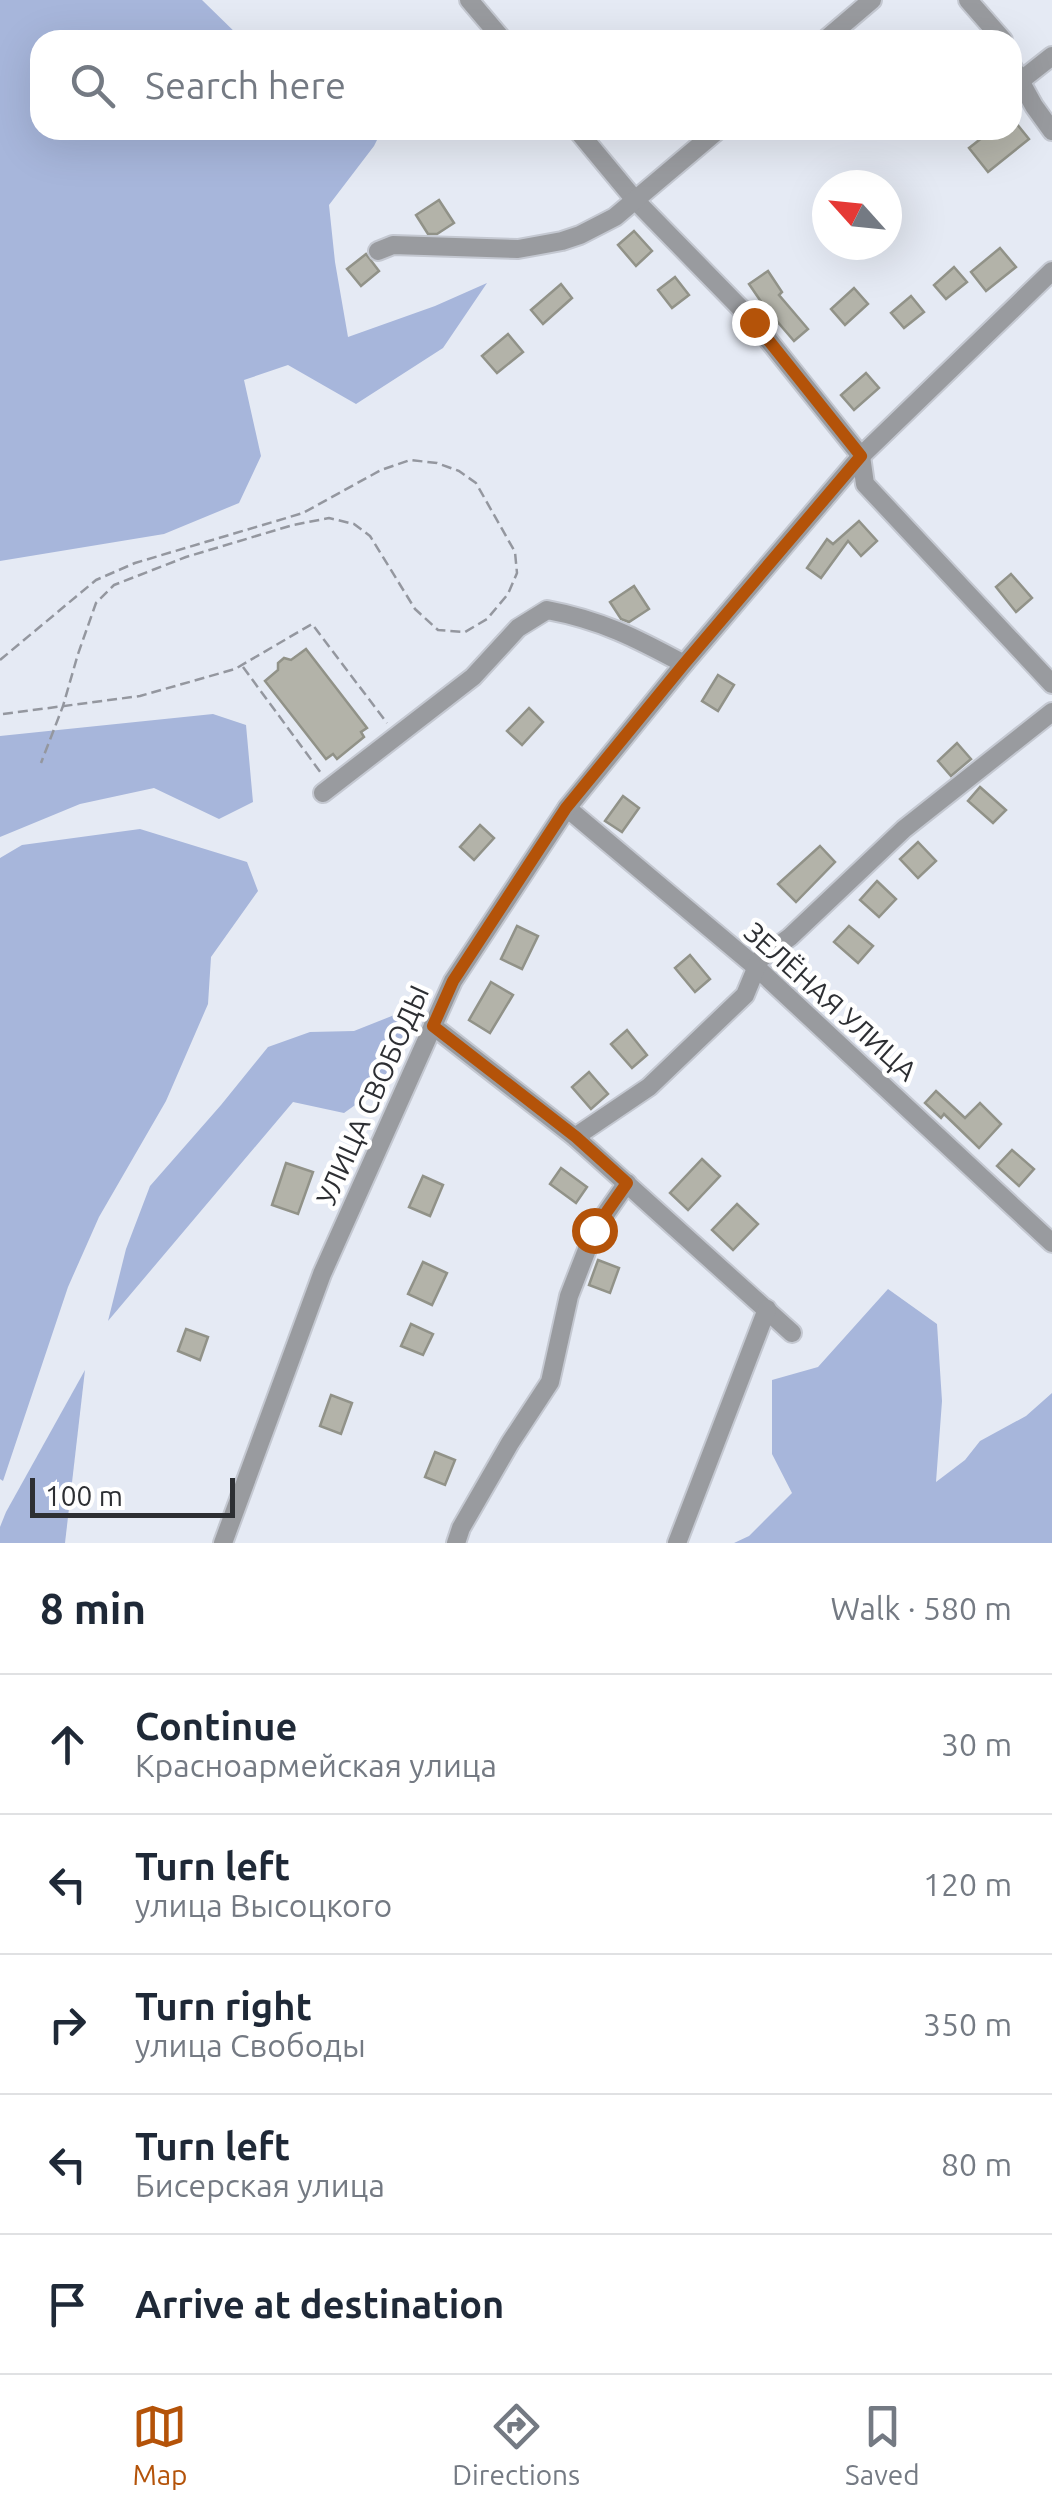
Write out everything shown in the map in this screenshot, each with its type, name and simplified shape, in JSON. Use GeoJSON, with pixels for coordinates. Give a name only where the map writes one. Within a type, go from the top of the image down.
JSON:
{"type":"FeatureCollection","features":[{"type":"Feature","properties":{"kind":"street"},"geometry":{"type":"LineString","coordinates":[[470,0],[494,30]]}},
{"type":"Feature","properties":{"kind":"street"},"geometry":{"type":"LineString","coordinates":[[836,30],[872,0]]}},
{"type":"Feature","properties":{"kind":"street"},"geometry":{"type":"LineString","coordinates":[[968,0],[994,30]]}},
{"type":"Feature","properties":{"kind":"street"},"geometry":{"type":"LineString","coordinates":[[1022,71],[1052,56]]}},
{"type":"Feature","properties":{"kind":"street"},"geometry":{"type":"LineString","coordinates":[[1022,83],[1052,130]]}},
{"type":"Feature","properties":{"kind":"street"},"geometry":{"type":"LineString","coordinates":[[585,140],[635,200],[754,322],[861,456],[864,484],[1052,684]]}},
{"type":"Feature","properties":{"kind":"street"},"geometry":{"type":"LineString","coordinates":[[378,252],[394,245],[518,249],[562,241],[615,217],[706,140]]}},
{"type":"Feature","properties":{"kind":"street","name":"УЛИЦА СВОБОДЫ"},"geometry":{"type":"LineString","coordinates":[[223,1543],[322,1274],[453,981],[566,808],[684,664],[861,456],[1052,271]]}},
{"type":"Feature","properties":{"kind":"street"},"geometry":{"type":"LineString","coordinates":[[327,790],[472,676],[518,628],[547,610],[584,616],[631,635],[684,664]]}},
{"type":"Feature","properties":{"kind":"street"},"geometry":{"type":"LineString","coordinates":[[576,1137],[636,1098],[690,1048],[744,995],[760,959],[790,937],[904,829],[1052,712]]}},
{"type":"Feature","properties":{"kind":"street","name":"ЗЕЛЁНАЯ УЛИЦА"},"geometry":{"type":"LineString","coordinates":[[566,808],[756,967],[1052,1243]]}},
{"type":"Feature","properties":{"kind":"street"},"geometry":{"type":"LineString","coordinates":[[433,1026],[576,1137],[792,1333]]}},
{"type":"Feature","properties":{"kind":"street"},"geometry":{"type":"LineString","coordinates":[[456,1543],[510,1443],[550,1382],[569,1296],[594,1230],[627,1183]]}},
{"type":"Feature","properties":{"kind":"street"},"geometry":{"type":"LineString","coordinates":[[677,1543],[767,1310]]}},
{"type":"Feature","properties":{"kind":"path"},"geometry":{"type":"LineString","coordinates":[[0,660],[96,580],[135,562],[303,513],[381,470],[410,460],[437,462],[459,470],[476,483],[515,552],[516,573],[508,594],[487,619],[465,632],[438,630],[415,609],[370,536],[354,524],[329,518],[186,557],[114,584],[96,604],[42,763]]}},
{"type":"Feature","properties":{"kind":"path"},"geometry":{"type":"LineString","coordinates":[[4,714],[140,696],[242,666],[312,624],[396,736]]}},
{"type":"Feature","properties":{"kind":"path"},"geometry":{"type":"LineString","coordinates":[[242,666],[327,790]]}},
{"type":"Feature","properties":{"kind":"shaded area"},"geometry":{"type":"Polygon","coordinates":[[[0,0],[202,0],[233,30],[30,30],[30,140],[377,140],[329,205],[348,337],[487,283],[443,348],[356,404],[288,365],[244,380],[261,456],[239,503],[164,534],[0,561],[0,0]]]}},
{"type":"Feature","properties":{"kind":"shaded area"},"geometry":{"type":"Polygon","coordinates":[[[213,714],[246,725],[253,802],[219,819],[154,788],[80,804],[0,837],[0,736],[213,714]]]}},
{"type":"Feature","properties":{"kind":"shaded area"},"geometry":{"type":"Polygon","coordinates":[[[140,829],[247,862],[258,891],[211,957],[208,1004],[166,1101],[99,1217],[68,1287],[3,1481],[0,858],[22,845],[140,829]]]}},
{"type":"Feature","properties":{"kind":"shaded area"},"geometry":{"type":"Polygon","coordinates":[[[422,1004],[379,1088],[344,1113],[293,1102],[108,1321],[126,1249],[150,1186],[268,1047],[310,1032],[354,1031],[422,1004]]]}},
{"type":"Feature","properties":{"kind":"shaded area"},"geometry":{"type":"Polygon","coordinates":[[[888,1289],[937,1324],[942,1401],[936,1482],[965,1460],[980,1441],[1026,1416],[1052,1393],[1052,1543],[734,1543],[749,1536],[792,1493],[772,1454],[772,1380],[818,1367],[888,1289]]]}},
{"type":"Feature","properties":{"kind":"shaded area"},"geometry":{"type":"Polygon","coordinates":[[[85,1370],[65,1543],[0,1543],[0,1527],[6,1512],[85,1370]]]}},
{"type":"Feature","properties":{"kind":"building"},"geometry":{"type":"Polygon","coordinates":[[[1022,130],[1029,139],[988,172],[969,148],[979,140],[1022,140],[1022,130]]]}},
{"type":"Feature","properties":{"kind":"building"},"geometry":{"type":"Polygon","coordinates":[[[439,200],[454,223],[437,234],[428,234],[416,215],[439,200]]]}},
{"type":"Feature","properties":{"kind":"building"},"geometry":{"type":"Polygon","coordinates":[[[634,231],[652,251],[636,266],[618,245],[634,231]]]}},
{"type":"Feature","properties":{"kind":"building"},"geometry":{"type":"Polygon","coordinates":[[[1000,248],[1016,267],[986,291],[971,272],[1000,248]]]}},
{"type":"Feature","properties":{"kind":"building"},"geometry":{"type":"Polygon","coordinates":[[[366,254],[379,271],[361,286],[347,269],[366,254]]]}},
{"type":"Feature","properties":{"kind":"building"},"geometry":{"type":"Polygon","coordinates":[[[954,267],[967,282],[946,299],[934,285],[954,267]]]}},
{"type":"Feature","properties":{"kind":"building"},"geometry":{"type":"Polygon","coordinates":[[[768,271],[782,292],[779,295],[808,329],[794,341],[749,284],[768,271]]]}},
{"type":"Feature","properties":{"kind":"building"},"geometry":{"type":"Polygon","coordinates":[[[675,277],[689,295],[672,308],[658,290],[675,277]]]}},
{"type":"Feature","properties":{"kind":"building"},"geometry":{"type":"Polygon","coordinates":[[[561,284],[572,298],[543,324],[531,310],[561,284]]]}},
{"type":"Feature","properties":{"kind":"building"},"geometry":{"type":"Polygon","coordinates":[[[854,288],[868,304],[845,325],[831,309],[854,288]]]}},
{"type":"Feature","properties":{"kind":"building"},"geometry":{"type":"Polygon","coordinates":[[[911,296],[924,312],[904,328],[891,313],[911,296]]]}},
{"type":"Feature","properties":{"kind":"building"},"geometry":{"type":"Polygon","coordinates":[[[508,334],[523,352],[497,373],[482,356],[508,334]]]}},
{"type":"Feature","properties":{"kind":"building"},"geometry":{"type":"Polygon","coordinates":[[[866,373],[879,388],[854,410],[841,395],[866,373]]]}},
{"type":"Feature","properties":{"kind":"building"},"geometry":{"type":"Polygon","coordinates":[[[859,521],[877,541],[861,556],[848,541],[821,578],[807,568],[827,539],[833,544],[859,521]]]}},
{"type":"Feature","properties":{"kind":"building"},"geometry":{"type":"Polygon","coordinates":[[[1011,574],[1032,598],[1016,612],[996,587],[1011,574]]]}},
{"type":"Feature","properties":{"kind":"building"},"geometry":{"type":"Polygon","coordinates":[[[634,586],[649,609],[629,622],[621,619],[610,602],[634,586]]]}},
{"type":"Feature","properties":{"kind":"building"},"geometry":{"type":"Polygon","coordinates":[[[306,649],[367,728],[361,732],[364,737],[337,759],[333,754],[326,759],[265,681],[278,670],[278,663],[284,658],[291,660],[306,649]]]}},
{"type":"Feature","properties":{"kind":"building"},"geometry":{"type":"Polygon","coordinates":[[[718,675],[734,685],[718,711],[702,701],[718,675]]]}},
{"type":"Feature","properties":{"kind":"building"},"geometry":{"type":"Polygon","coordinates":[[[529,708],[543,722],[522,745],[507,731],[529,708]]]}},
{"type":"Feature","properties":{"kind":"building"},"geometry":{"type":"Polygon","coordinates":[[[957,743],[971,759],[951,776],[938,761],[957,743]]]}},
{"type":"Feature","properties":{"kind":"building"},"geometry":{"type":"Polygon","coordinates":[[[980,787],[1006,810],[993,823],[968,801],[980,787]]]}},
{"type":"Feature","properties":{"kind":"building"},"geometry":{"type":"Polygon","coordinates":[[[623,796],[639,808],[622,832],[605,821],[623,796]]]}},
{"type":"Feature","properties":{"kind":"building"},"geometry":{"type":"Polygon","coordinates":[[[480,825],[494,838],[474,860],[460,847],[480,825]]]}},
{"type":"Feature","properties":{"kind":"building"},"geometry":{"type":"Polygon","coordinates":[[[918,842],[936,861],[918,878],[900,859],[918,842]]]}},
{"type":"Feature","properties":{"kind":"building"},"geometry":{"type":"Polygon","coordinates":[[[820,846],[835,862],[796,902],[778,884],[820,846]]]}},
{"type":"Feature","properties":{"kind":"building"},"geometry":{"type":"Polygon","coordinates":[[[877,881],[896,899],[879,917],[860,900],[877,881]]]}},
{"type":"Feature","properties":{"kind":"building"},"geometry":{"type":"Polygon","coordinates":[[[517,926],[538,936],[522,969],[501,959],[517,926]]]}},
{"type":"Feature","properties":{"kind":"building"},"geometry":{"type":"Polygon","coordinates":[[[849,926],[873,946],[858,963],[834,942],[849,926]]]}},
{"type":"Feature","properties":{"kind":"building"},"geometry":{"type":"Polygon","coordinates":[[[690,955],[710,979],[695,992],[675,968],[690,955]]]}},
{"type":"Feature","properties":{"kind":"building"},"geometry":{"type":"Polygon","coordinates":[[[491,982],[513,995],[490,1033],[469,1020],[491,982]]]}},
{"type":"Feature","properties":{"kind":"building"},"geometry":{"type":"Polygon","coordinates":[[[627,1030],[647,1055],[632,1068],[611,1044],[627,1030]]]}},
{"type":"Feature","properties":{"kind":"building"},"geometry":{"type":"Polygon","coordinates":[[[589,1072],[608,1094],[591,1109],[572,1087],[589,1072]]]}},
{"type":"Feature","properties":{"kind":"building"},"geometry":{"type":"Polygon","coordinates":[[[936,1091],[965,1118],[980,1103],[1001,1124],[979,1148],[944,1114],[941,1118],[925,1103],[936,1091]]]}},
{"type":"Feature","properties":{"kind":"building"},"geometry":{"type":"Polygon","coordinates":[[[1012,1150],[1034,1169],[1019,1186],[997,1166],[1012,1150]]]}},
{"type":"Feature","properties":{"kind":"building"},"geometry":{"type":"Polygon","coordinates":[[[702,1159],[720,1176],[688,1210],[670,1193],[702,1159]]]}},
{"type":"Feature","properties":{"kind":"building"},"geometry":{"type":"Polygon","coordinates":[[[286,1163],[313,1172],[298,1214],[272,1205],[286,1163]]]}},
{"type":"Feature","properties":{"kind":"building"},"geometry":{"type":"Polygon","coordinates":[[[561,1168],[587,1187],[576,1203],[550,1184],[561,1168]]]}},
{"type":"Feature","properties":{"kind":"building"},"geometry":{"type":"Polygon","coordinates":[[[423,1176],[443,1185],[430,1216],[409,1207],[423,1176]]]}},
{"type":"Feature","properties":{"kind":"building"},"geometry":{"type":"Polygon","coordinates":[[[737,1204],[758,1224],[733,1250],[712,1230],[737,1204]]]}},
{"type":"Feature","properties":{"kind":"building"},"geometry":{"type":"Polygon","coordinates":[[[598,1260],[619,1268],[610,1293],[589,1285],[598,1260]]]}},
{"type":"Feature","properties":{"kind":"building"},"geometry":{"type":"Polygon","coordinates":[[[423,1262],[447,1273],[432,1305],[408,1294],[423,1262]]]}},
{"type":"Feature","properties":{"kind":"building"},"geometry":{"type":"Polygon","coordinates":[[[411,1324],[433,1334],[423,1355],[401,1346],[411,1324]]]}},
{"type":"Feature","properties":{"kind":"building"},"geometry":{"type":"Polygon","coordinates":[[[186,1329],[208,1337],[200,1360],[178,1351],[186,1329]]]}},
{"type":"Feature","properties":{"kind":"building"},"geometry":{"type":"Polygon","coordinates":[[[331,1395],[352,1403],[341,1434],[320,1426],[331,1395]]]}},
{"type":"Feature","properties":{"kind":"building"},"geometry":{"type":"Polygon","coordinates":[[[435,1452],[455,1460],[445,1485],[425,1477],[435,1452]]]}},
{"type":"Feature","properties":{"kind":"route"},"geometry":{"type":"LineString","coordinates":[[594,1230],[627,1183],[576,1137],[433,1026],[453,981],[566,808],[861,456],[754,322]]}}]}
